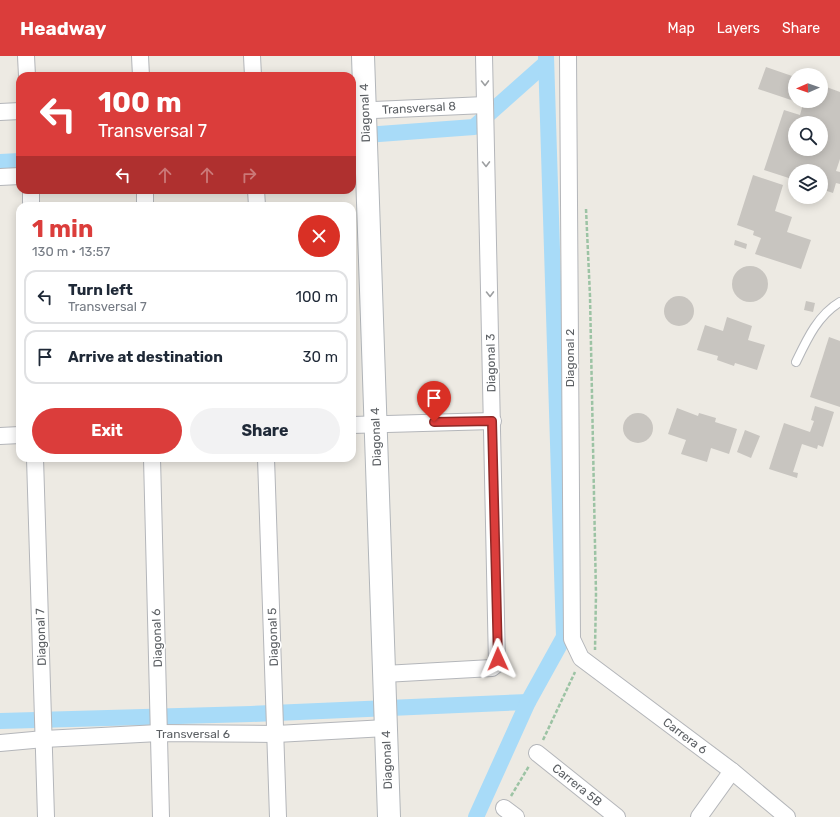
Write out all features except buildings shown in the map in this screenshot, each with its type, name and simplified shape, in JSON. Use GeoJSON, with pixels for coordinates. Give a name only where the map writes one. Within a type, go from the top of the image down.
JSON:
{"type":"FeatureCollection","features":[{"type":"Feature","properties":{"kind":"street"},"geometry":{"type":"LineString","coordinates":[[26,56],[27,72]]}},
{"type":"Feature","properties":{"kind":"street"},"geometry":{"type":"LineString","coordinates":[[140,56],[141,72]]}},
{"type":"Feature","properties":{"kind":"street"},"geometry":{"type":"LineString","coordinates":[[252,56],[253,72]]}},
{"type":"Feature","properties":{"kind":"street","name":"Diagonal 4"},"geometry":{"type":"LineString","coordinates":[[364,56],[361,133],[376,424],[389,817]]}},
{"type":"Feature","properties":{"kind":"street","name":"Diagonal 3"},"geometry":{"type":"LineString","coordinates":[[384,674],[492,668],[497,664],[498,659],[484,56]]}},
{"type":"Feature","properties":{"kind":"street","name":"Diagonal 2"},"geometry":{"type":"LineString","coordinates":[[568,56],[572,639],[581,658]]}},
{"type":"Feature","properties":{"kind":"street"},"geometry":{"type":"LineString","coordinates":[[0,112],[16,111]]}},
{"type":"Feature","properties":{"kind":"street","name":"Transversal 8"},"geometry":{"type":"LineString","coordinates":[[361,133],[485,113]]}},
{"type":"Feature","properties":{"kind":"street"},"geometry":{"type":"LineString","coordinates":[[0,177],[16,176]]}},
{"type":"Feature","properties":{"kind":"street"},"geometry":{"type":"LineString","coordinates":[[356,425],[492,421]]}},
{"type":"Feature","properties":{"kind":"street"},"geometry":{"type":"LineString","coordinates":[[0,436],[16,435]]}},
{"type":"Feature","properties":{"kind":"street","name":"Diagonal 7"},"geometry":{"type":"LineString","coordinates":[[36,462],[46,817]]}},
{"type":"Feature","properties":{"kind":"street","name":"Diagonal 6"},"geometry":{"type":"LineString","coordinates":[[152,462],[161,817]]}},
{"type":"Feature","properties":{"kind":"street","name":"Diagonal 5"},"geometry":{"type":"LineString","coordinates":[[266,462],[278,817]]}},
{"type":"Feature","properties":{"kind":"street","name":"Carrera 6"},"geometry":{"type":"LineString","coordinates":[[581,658],[732,771],[787,817]]}},
{"type":"Feature","properties":{"kind":"street","name":"Transversal 6"},"geometry":{"type":"LineString","coordinates":[[0,744],[44,735],[159,727],[276,730],[385,716]]}},
{"type":"Feature","properties":{"kind":"street","name":"Carrera 5B"},"geometry":{"type":"LineString","coordinates":[[537,753],[617,817]]}},
{"type":"Feature","properties":{"kind":"street"},"geometry":{"type":"LineString","coordinates":[[699,817],[732,771]]}},
{"type":"Feature","properties":{"kind":"lane"},"geometry":{"type":"LineString","coordinates":[[796,362],[814,327],[833,306],[840,302]]}},
{"type":"Feature","properties":{"kind":"path"},"geometry":{"type":"LineString","coordinates":[[586,203],[590,296],[596,594],[595,669]]}},
{"type":"Feature","properties":{"kind":"waterway"},"geometry":{"type":"LineString","coordinates":[[476,817],[528,702],[564,637],[546,56]]}},
{"type":"Feature","properties":{"kind":"waterway"},"geometry":{"type":"LineString","coordinates":[[356,136],[474,127],[546,63]]}},
{"type":"Feature","properties":{"kind":"waterway"},"geometry":{"type":"LineString","coordinates":[[0,162],[16,161]]}},
{"type":"Feature","properties":{"kind":"waterway"},"geometry":{"type":"LineString","coordinates":[[0,721],[251,714],[528,702]]}},
{"type":"Feature","properties":{"kind":"route"},"geometry":{"type":"LineString","coordinates":[[434,422],[492,421],[498,659]]}}]}
